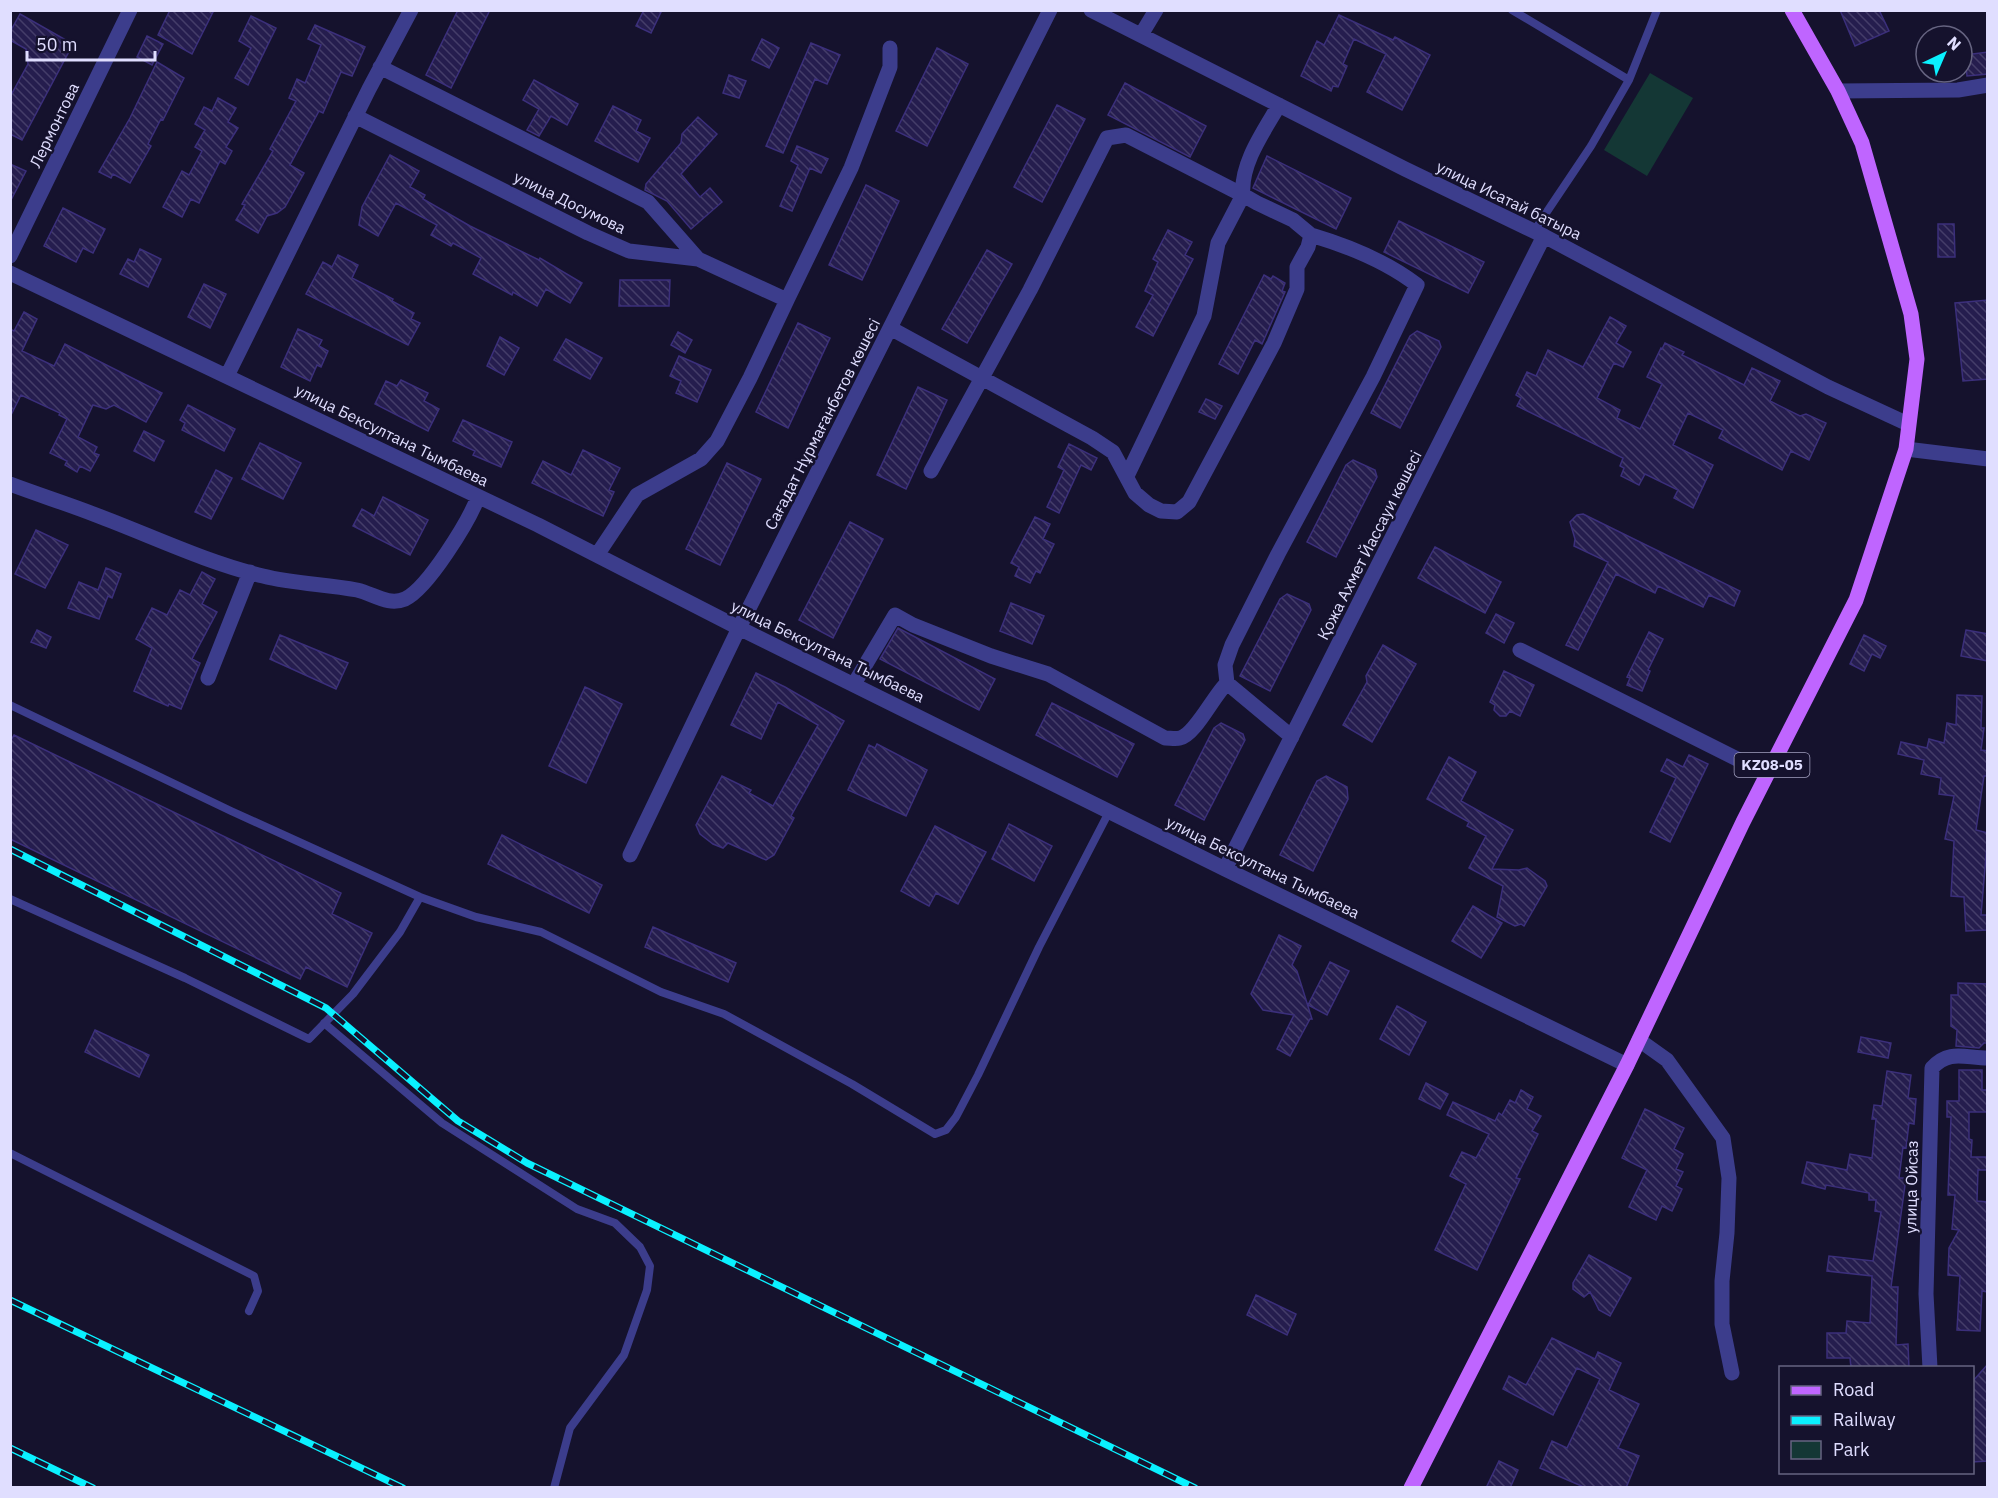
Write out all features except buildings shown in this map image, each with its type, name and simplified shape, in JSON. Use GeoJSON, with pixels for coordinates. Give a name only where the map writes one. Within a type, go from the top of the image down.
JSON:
{"type":"FeatureCollection","features":[{"type":"Feature","properties":{"kind":"main road","name":"KZ08-05"},"geometry":{"type":"LineString","coordinates":[[1411,1488],[1628,1065],[1767,774],[1856,600],[1906,449],[1917,359],[1911,314],[1862,143],[1838,91],[1792,10]]}},
{"type":"Feature","properties":{"kind":"street","name":"Лермонтова"},"geometry":{"type":"LineString","coordinates":[[10,256],[130,10]]}},
{"type":"Feature","properties":{"kind":"street"},"geometry":{"type":"LineString","coordinates":[[227,376],[355,116],[411,10]]}},
{"type":"Feature","properties":{"kind":"street","name":"Сағадат Нұрмағанбетов көшесі"},"geometry":{"type":"LineString","coordinates":[[630,855],[739,628],[1050,10]]}},
{"type":"Feature","properties":{"kind":"street","name":"улица Исатай батыра"},"geometry":{"type":"LineString","coordinates":[[1091,10],[1539,234],[1828,387],[1908,424]]}},
{"type":"Feature","properties":{"kind":"street"},"geometry":{"type":"LineString","coordinates":[[1140,35],[1156,10]]}},
{"type":"Feature","properties":{"kind":"street"},"geometry":{"type":"LineString","coordinates":[[597,555],[638,495],[701,459],[717,441],[750,378],[851,168],[890,67],[890,48]]}},
{"type":"Feature","properties":{"kind":"street","name":"улица Досумова"},"geometry":{"type":"LineString","coordinates":[[380,67],[648,202],[698,259]]}},
{"type":"Feature","properties":{"kind":"street"},"geometry":{"type":"LineString","coordinates":[[1838,91],[1937,90],[1988,85]]}},
{"type":"Feature","properties":{"kind":"street"},"geometry":{"type":"LineString","coordinates":[[1127,476],[1204,316],[1218,243],[1243,195],[1242,182],[1254,151],[1279,105]]}},
{"type":"Feature","properties":{"kind":"street","name":"улица Досумова"},"geometry":{"type":"LineString","coordinates":[[355,116],[588,233],[629,251],[698,259]]}},
{"type":"Feature","properties":{"kind":"street"},"geometry":{"type":"LineString","coordinates":[[931,471],[1030,290],[1107,138],[1126,135],[1293,220],[1311,236],[1348,246],[1408,278],[1417,285],[1373,377],[1232,645],[1225,665],[1227,683],[1292,737]]}},
{"type":"Feature","properties":{"kind":"street","name":"Қожа Ахмет Йассауи көшесі"},"geometry":{"type":"LineString","coordinates":[[1225,869],[1539,234]]}},
{"type":"Feature","properties":{"kind":"street"},"geometry":{"type":"LineString","coordinates":[[890,328],[981,379],[1054,416],[1113,452],[1135,493],[1149,505],[1161,511],[1177,512],[1189,502],[1274,343],[1297,289],[1297,267],[1311,236]]}},
{"type":"Feature","properties":{"kind":"street"},"geometry":{"type":"LineString","coordinates":[[698,259],[787,300]]}},
{"type":"Feature","properties":{"kind":"street","name":"улица Бексултана Тымбаева"},"geometry":{"type":"LineString","coordinates":[[10,273],[478,496],[1225,869],[1628,1065]]}},
{"type":"Feature","properties":{"kind":"street"},"geometry":{"type":"LineString","coordinates":[[1906,449],[1988,459]]}},
{"type":"Feature","properties":{"kind":"street"},"geometry":{"type":"LineString","coordinates":[[10,484],[97,515],[202,558],[308,585],[358,591],[392,602],[406,598],[419,588],[471,515],[478,496]]}},
{"type":"Feature","properties":{"kind":"street"},"geometry":{"type":"LineString","coordinates":[[208,678],[250,572]]}},
{"type":"Feature","properties":{"kind":"street"},"geometry":{"type":"LineString","coordinates":[[854,684],[895,615],[913,625],[991,657],[1048,674],[1165,738],[1179,739],[1186,735],[1199,721],[1217,692],[1227,683]]}},
{"type":"Feature","properties":{"kind":"street"},"geometry":{"type":"LineString","coordinates":[[1520,650],[1767,774]]}},
{"type":"Feature","properties":{"kind":"street"},"geometry":{"type":"LineString","coordinates":[[1639,1040],[1667,1060],[1723,1138],[1729,1178],[1722,1281],[1722,1324],[1732,1373]]}},
{"type":"Feature","properties":{"kind":"street","name":"улица Ойсаз"},"geometry":{"type":"LineString","coordinates":[[1929,1366],[1926,1294],[1932,1068],[1940,1059],[1954,1055],[1988,1058]]}},
{"type":"Feature","properties":{"kind":"lane"},"geometry":{"type":"LineString","coordinates":[[1512,10],[1629,80]]}},
{"type":"Feature","properties":{"kind":"lane"},"geometry":{"type":"LineString","coordinates":[[1539,234],[1629,80],[1657,10]]}},
{"type":"Feature","properties":{"kind":"lane"},"geometry":{"type":"LineString","coordinates":[[10,705],[231,811],[420,897],[476,917],[541,932],[661,992],[724,1014],[852,1084],[935,1134],[946,1130],[972,1086],[1039,947],[1110,810]]}},
{"type":"Feature","properties":{"kind":"lane"},"geometry":{"type":"LineString","coordinates":[[10,898],[185,978],[309,1039],[353,994],[400,932],[420,897]]}},
{"type":"Feature","properties":{"kind":"lane"},"geometry":{"type":"LineString","coordinates":[[324,1023],[442,1123],[577,1209],[615,1223],[640,1247],[650,1266],[647,1290],[624,1355],[570,1428],[554,1488]]}},
{"type":"Feature","properties":{"kind":"lane"},"geometry":{"type":"LineString","coordinates":[[10,1153],[254,1276],[258,1291],[249,1311]]}},
{"type":"Feature","properties":{"kind":"green space"},"geometry":{"type":"Polygon","coordinates":[[[1650,73],[1693,98],[1647,176],[1604,150],[1650,73]]]}},
{"type":"Feature","properties":{"kind":"railway"},"geometry":{"type":"LineString","coordinates":[[10,849],[326,1008],[458,1121],[527,1163],[1195,1488]]}},
{"type":"Feature","properties":{"kind":"railway"},"geometry":{"type":"LineString","coordinates":[[10,1300],[403,1488]]}},
{"type":"Feature","properties":{"kind":"railway"},"geometry":{"type":"LineString","coordinates":[[10,1448],[93,1488]]}}]}
